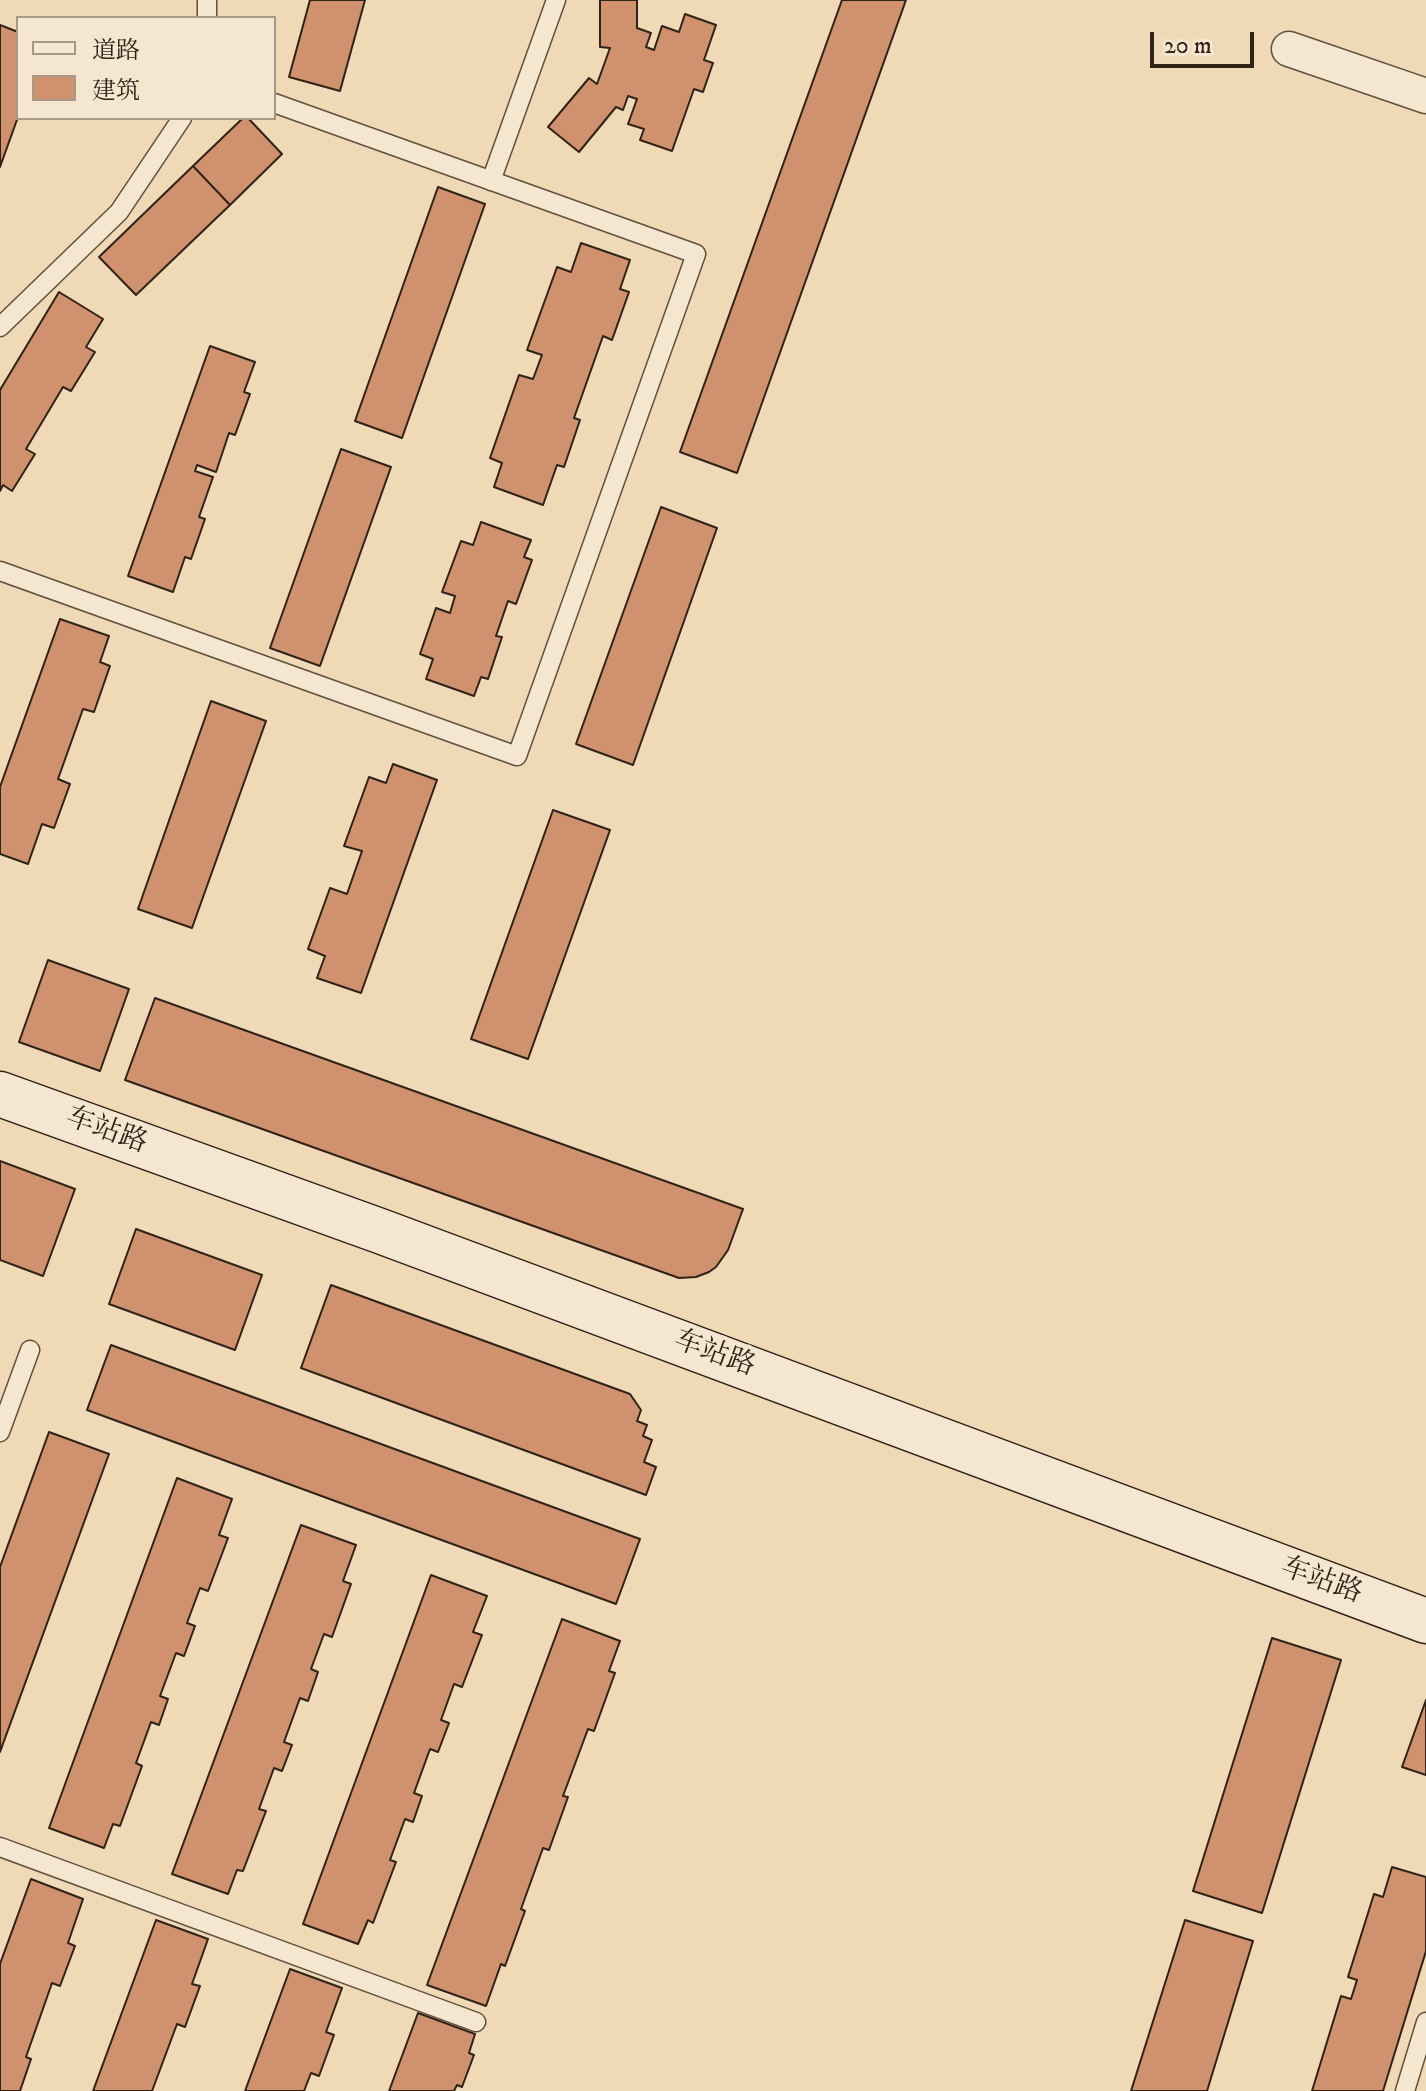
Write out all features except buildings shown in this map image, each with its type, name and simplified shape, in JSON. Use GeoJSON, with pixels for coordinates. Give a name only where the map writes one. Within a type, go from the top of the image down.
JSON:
{"type":"FeatureCollection","features":[{"type":"Feature","properties":{"kind":"street"},"geometry":{"type":"LineString","coordinates":[[1289,49],[1426,96]]}},
{"type":"Feature","properties":{"kind":"street","name":"车站路"},"geometry":{"type":"LineString","coordinates":[[0,1094],[380,1231],[1426,1621]]}},
{"type":"Feature","properties":{"kind":"lane"},"geometry":{"type":"LineString","coordinates":[[491,181],[556,0]]}},
{"type":"Feature","properties":{"kind":"lane"},"geometry":{"type":"LineString","coordinates":[[0,571],[517,756],[696,254],[276,104]]}},
{"type":"Feature","properties":{"kind":"lane"},"geometry":{"type":"LineString","coordinates":[[0,327],[119,212],[181,120]]}},
{"type":"Feature","properties":{"kind":"lane"},"geometry":{"type":"LineString","coordinates":[[0,1432],[30,1350]]}},
{"type":"Feature","properties":{"kind":"lane"},"geometry":{"type":"LineString","coordinates":[[0,1847],[476,2022]]}},
{"type":"Feature","properties":{"kind":"lane"},"geometry":{"type":"LineString","coordinates":[[1405,2091],[1426,2022]]}}]}
